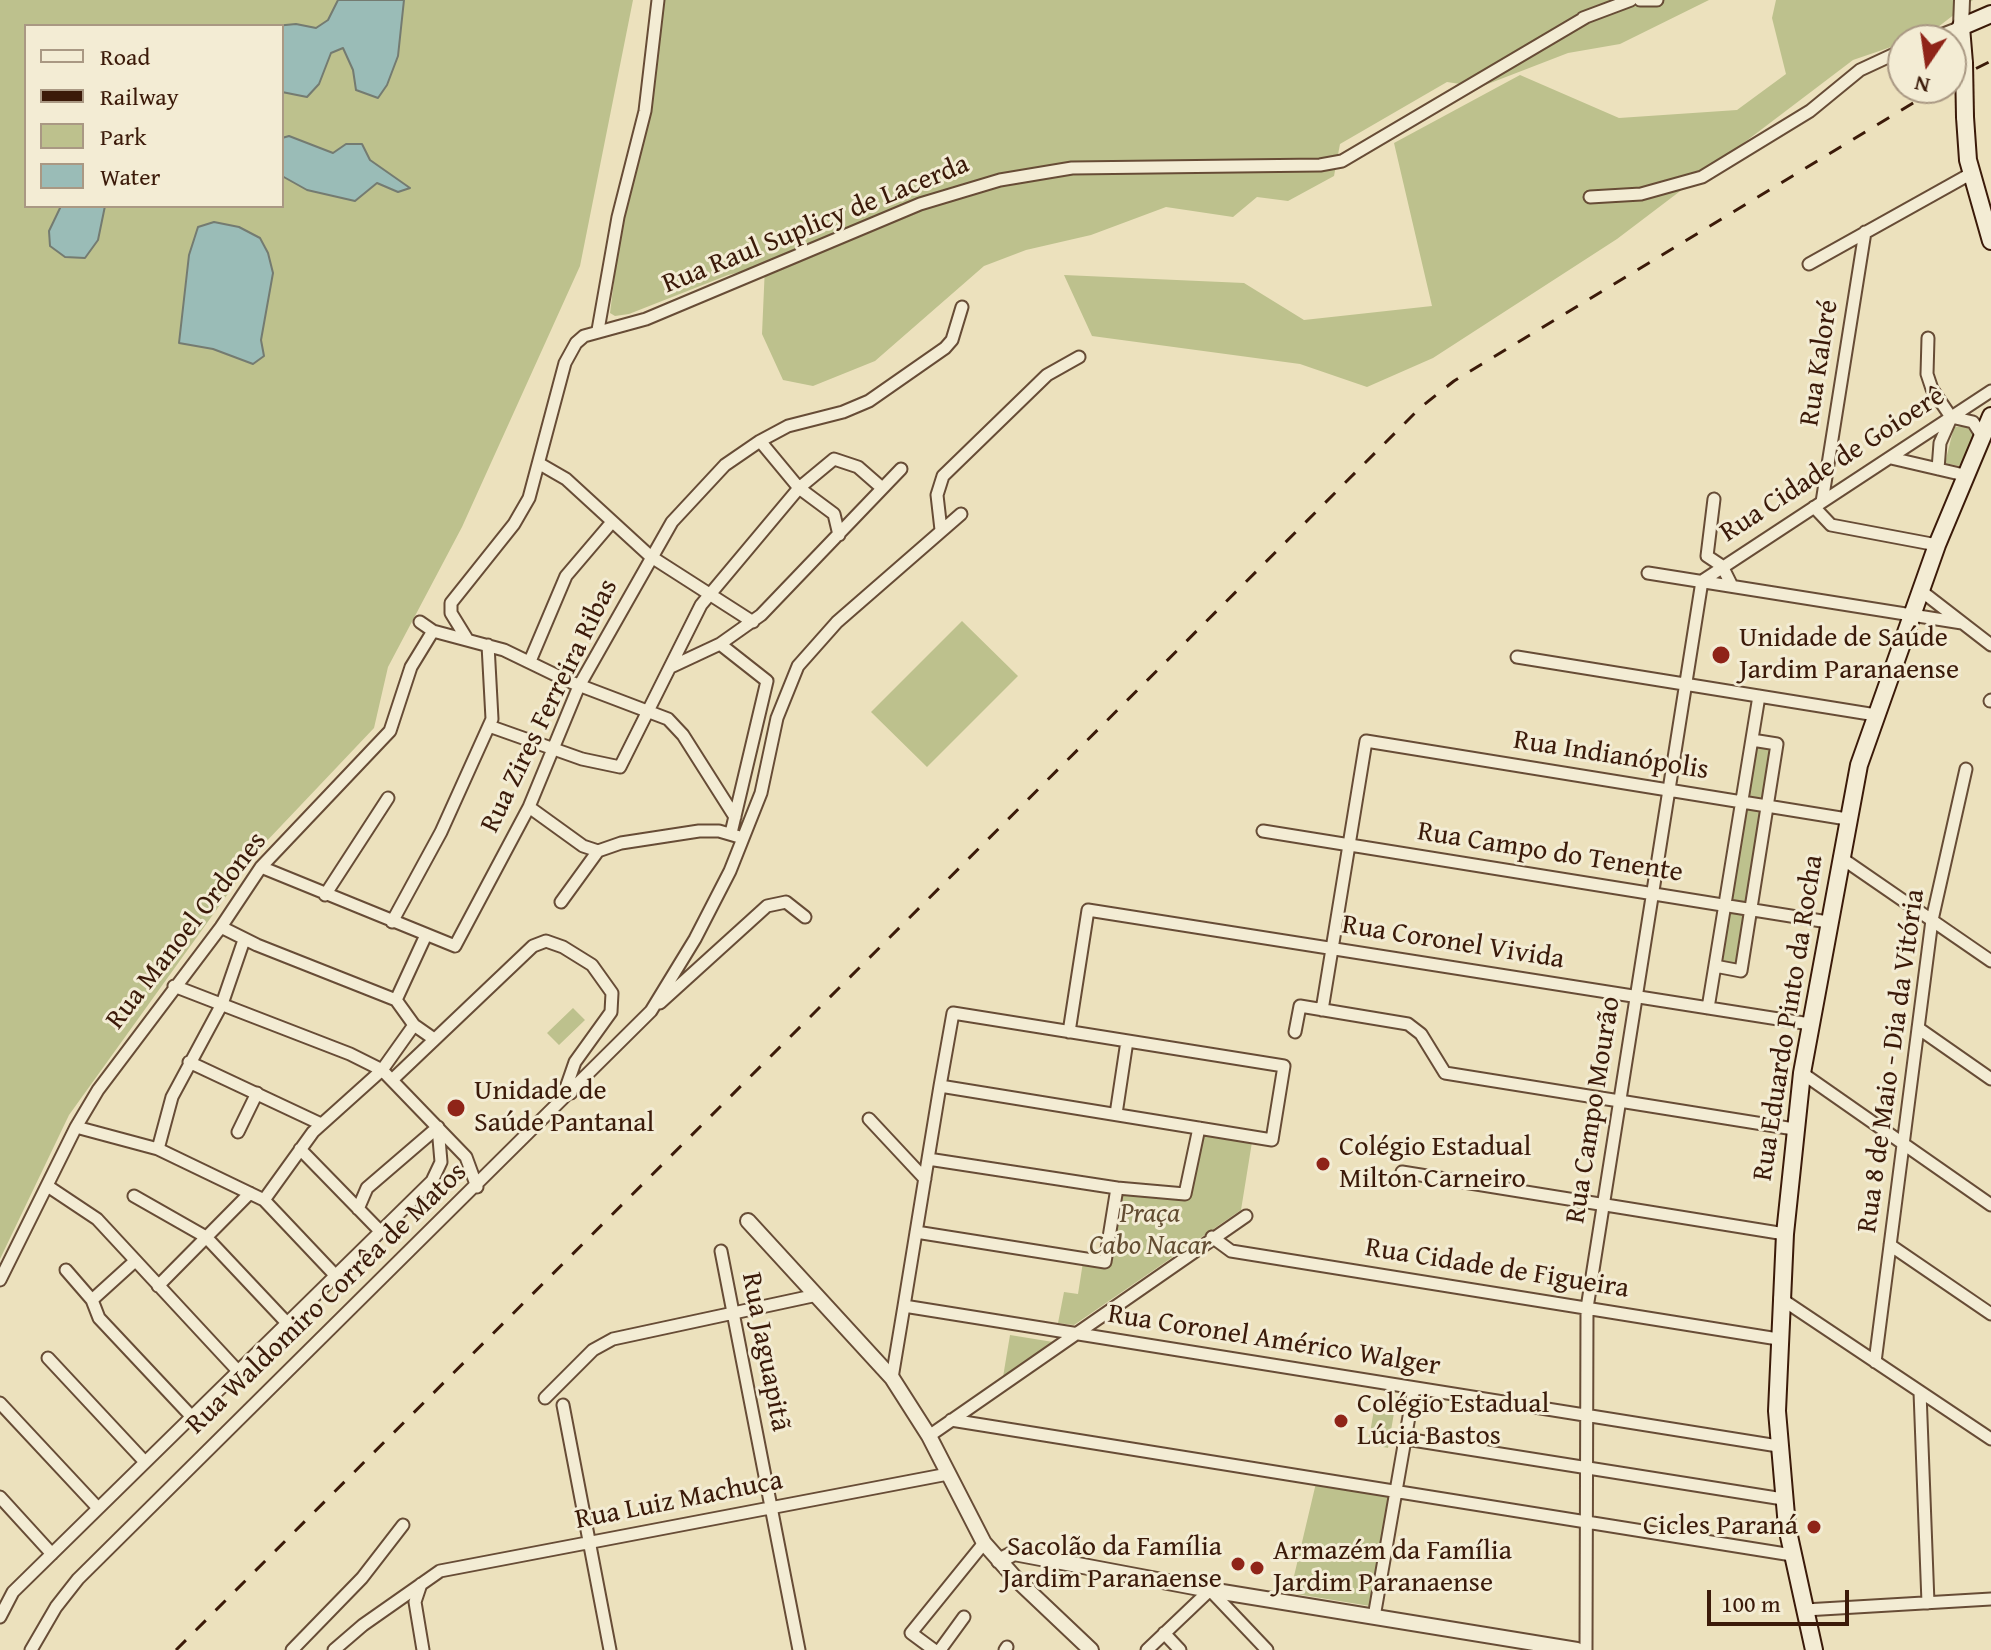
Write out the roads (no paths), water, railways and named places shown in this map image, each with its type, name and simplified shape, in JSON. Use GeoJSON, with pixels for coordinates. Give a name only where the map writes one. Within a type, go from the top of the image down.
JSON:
{"type":"FeatureCollection","features":[{"type":"Feature","properties":{"kind":"main road"},"geometry":{"type":"LineString","coordinates":[[1967,24],[1991,14]]}},
{"type":"Feature","properties":{"kind":"main road"},"geometry":{"type":"LineString","coordinates":[[1965,104],[1966,148],[1991,241]]}},
{"type":"Feature","properties":{"kind":"main road","name":"Rua Eduardo Pinto da Rocha"},"geometry":{"type":"LineString","coordinates":[[1814,1650],[1792,1555],[1778,1446],[1780,1298],[1794,1129],[1802,1073],[1847,819],[1876,715],[1937,545],[1991,416]]}},
{"type":"Feature","properties":{"kind":"street"},"geometry":{"type":"LineString","coordinates":[[467,639],[451,613],[451,603],[514,524],[529,498],[565,363],[576,343],[598,330],[618,217],[645,111],[658,0]]}},
{"type":"Feature","properties":{"kind":"street","name":"Rua Raul Suplicy de Lacerda"},"geometry":{"type":"LineString","coordinates":[[598,330],[646,319],[818,248],[863,226],[949,194],[1000,180],[1072,168],[1292,164],[1314,158],[1332,163],[1361,153],[1586,17],[1613,2],[1627,0]]}},
{"type":"Feature","properties":{"kind":"street"},"geometry":{"type":"LineString","coordinates":[[1640,0],[1657,0]]}},
{"type":"Feature","properties":{"kind":"street"},"geometry":{"type":"LineString","coordinates":[[1961,24],[1962,0]]}},
{"type":"Feature","properties":{"kind":"street"},"geometry":{"type":"LineString","coordinates":[[1590,197],[1641,194],[1702,177],[1810,111],[1860,70],[1887,57]]}},
{"type":"Feature","properties":{"kind":"street"},"geometry":{"type":"LineString","coordinates":[[1809,264],[1972,173]]}},
{"type":"Feature","properties":{"kind":"street","name":"Rua Kaloré"},"geometry":{"type":"LineString","coordinates":[[1818,505],[1865,232]]}},
{"type":"Feature","properties":{"kind":"street","name":"Rua Zires Ferreira Ribas"},"geometry":{"type":"LineString","coordinates":[[426,935],[455,946],[529,807],[579,686],[672,522],[725,465],[760,441],[788,426],[843,412],[879,396],[945,348],[952,340],[962,307]]}},
{"type":"Feature","properties":{"kind":"street"},"geometry":{"type":"LineString","coordinates":[[1928,338],[1928,382],[1951,417],[1973,422],[1982,436]]}},
{"type":"Feature","properties":{"kind":"street"},"geometry":{"type":"LineString","coordinates":[[941,530],[937,495],[943,476],[1047,375],[1079,357]]}},
{"type":"Feature","properties":{"kind":"street","name":"Rua Cidade de Goioerê"},"geometry":{"type":"LineString","coordinates":[[1702,581],[1991,391]]}},
{"type":"Feature","properties":{"kind":"street"},"geometry":{"type":"LineString","coordinates":[[1938,469],[1940,443],[1951,417]]}},
{"type":"Feature","properties":{"kind":"street"},"geometry":{"type":"LineString","coordinates":[[760,441],[799,488],[834,514],[839,535]]}},
{"type":"Feature","properties":{"kind":"street"},"geometry":{"type":"LineString","coordinates":[[1891,458],[1964,475]]}},
{"type":"Feature","properties":{"kind":"street"},"geometry":{"type":"LineString","coordinates":[[489,726],[553,749],[620,767],[697,613],[710,593],[799,488],[834,459],[858,467],[882,488]]}},
{"type":"Feature","properties":{"kind":"street"},"geometry":{"type":"LineString","coordinates":[[540,464],[566,479],[650,556],[753,622]]}},
{"type":"Feature","properties":{"kind":"street"},"geometry":{"type":"LineString","coordinates":[[673,666],[720,644],[753,622],[901,469]]}},
{"type":"Feature","properties":{"kind":"street"},"geometry":{"type":"LineString","coordinates":[[1714,499],[1706,551],[1710,560],[1722,566],[1732,586]]}},
{"type":"Feature","properties":{"kind":"street"},"geometry":{"type":"LineString","coordinates":[[1818,505],[1831,525],[1937,545]]}},
{"type":"Feature","properties":{"kind":"street","name":"Rua Waldomiro Corrêa de Matos"},"geometry":{"type":"LineString","coordinates":[[31,1650],[56,1607],[78,1579],[226,1430],[477,1187],[651,1011],[707,918],[743,838],[761,793],[777,718],[798,666],[827,631],[961,514]]}},
{"type":"Feature","properties":{"kind":"street"},"geometry":{"type":"LineString","coordinates":[[530,661],[566,576],[612,522]]}},
{"type":"Feature","properties":{"kind":"street"},"geometry":{"type":"LineString","coordinates":[[1648,573],[1962,623]]}},
{"type":"Feature","properties":{"kind":"street","name":"Rua Campo Mourão"},"geometry":{"type":"LineString","coordinates":[[1586,1650],[1587,1308],[1702,581]]}},
{"type":"Feature","properties":{"kind":"street"},"geometry":{"type":"LineString","coordinates":[[1920,590],[1991,645]]}},
{"type":"Feature","properties":{"kind":"street"},"geometry":{"type":"LineString","coordinates":[[420,622],[433,631],[488,645],[530,661],[579,686],[668,719],[735,817]]}},
{"type":"Feature","properties":{"kind":"street","name":"Rua Manoel Ordones"},"geometry":{"type":"LineString","coordinates":[[0,1280],[49,1187],[76,1127],[135,1037],[221,927],[261,867],[390,731],[411,667],[433,631]]}},
{"type":"Feature","properties":{"kind":"street"},"geometry":{"type":"LineString","coordinates":[[720,644],[767,681],[731,833]]}},
{"type":"Feature","properties":{"kind":"street"},"geometry":{"type":"LineString","coordinates":[[392,922],[435,845],[489,726],[493,702],[488,645]]}},
{"type":"Feature","properties":{"kind":"street"},"geometry":{"type":"LineString","coordinates":[[1517,657],[1876,715]]}},
{"type":"Feature","properties":{"kind":"street"},"geometry":{"type":"LineString","coordinates":[[1708,1008],[1759,696]]}},
{"type":"Feature","properties":{"kind":"street"},"geometry":{"type":"LineString","coordinates":[[1715,966],[1741,971],[1751,910],[1777,744],[1752,740]]}},
{"type":"Feature","properties":{"kind":"street","name":"Rua Indianópolis"},"geometry":{"type":"LineString","coordinates":[[1349,845],[1366,741],[1847,819]]}},
{"type":"Feature","properties":{"kind":"street","name":"Rua 8 de Maio - Dia da Vitória"},"geometry":{"type":"LineString","coordinates":[[1875,1362],[1932,920],[1966,769]]}},
{"type":"Feature","properties":{"kind":"street"},"geometry":{"type":"LineString","coordinates":[[325,895],[388,798]]}},
{"type":"Feature","properties":{"kind":"street"},"geometry":{"type":"LineString","coordinates":[[529,807],[583,846],[598,851]]}},
{"type":"Feature","properties":{"kind":"street"},"geometry":{"type":"LineString","coordinates":[[561,902],[598,851],[621,843],[699,831],[731,833],[743,838]]}},
{"type":"Feature","properties":{"kind":"street","name":"Rua Campo do Tenente"},"geometry":{"type":"LineString","coordinates":[[1263,831],[1828,922]]}},
{"type":"Feature","properties":{"kind":"street"},"geometry":{"type":"LineString","coordinates":[[1322,1010],[1349,845]]}},
{"type":"Feature","properties":{"kind":"street"},"geometry":{"type":"LineString","coordinates":[[1840,857],[1990,959]]}},
{"type":"Feature","properties":{"kind":"street"},"geometry":{"type":"LineString","coordinates":[[261,867],[426,935],[396,1000]]}},
{"type":"Feature","properties":{"kind":"street"},"geometry":{"type":"LineString","coordinates":[[651,1011],[767,906],[786,902],[805,917]]}},
{"type":"Feature","properties":{"kind":"street","name":"Rua Coronel Vivida"},"geometry":{"type":"LineString","coordinates":[[1069,1032],[1088,910],[1810,1024]]}},
{"type":"Feature","properties":{"kind":"street"},"geometry":{"type":"LineString","coordinates":[[221,927],[244,940],[396,1000],[414,1025],[434,1039]]}},
{"type":"Feature","properties":{"kind":"street"},"geometry":{"type":"LineString","coordinates":[[158,1149],[172,1097],[222,1004],[244,940]]}},
{"type":"Feature","properties":{"kind":"street"},"geometry":{"type":"LineString","coordinates":[[392,1080],[533,946],[546,941],[563,947],[601,974],[608,983],[613,1003],[607,1021],[575,1062],[567,1085],[571,1093]]}},
{"type":"Feature","properties":{"kind":"street"},"geometry":{"type":"LineString","coordinates":[[174,986],[350,1054],[382,1070],[466,1157],[477,1187]]}},
{"type":"Feature","properties":{"kind":"street"},"geometry":{"type":"LineString","coordinates":[[1295,1032],[1300,1006],[1412,1026],[1426,1041],[1445,1073],[1794,1129]]}},
{"type":"Feature","properties":{"kind":"street"},"geometry":{"type":"LineString","coordinates":[[892,1378],[940,1086],[953,1013],[1284,1066],[1272,1140],[940,1086]]}},
{"type":"Feature","properties":{"kind":"street"},"geometry":{"type":"LineString","coordinates":[[264,1200],[321,1124],[382,1070],[414,1025]]}},
{"type":"Feature","properties":{"kind":"street"},"geometry":{"type":"LineString","coordinates":[[1918,1028],[1991,1079]]}},
{"type":"Feature","properties":{"kind":"street"},"geometry":{"type":"LineString","coordinates":[[1116,1114],[1127,1041]]}},
{"type":"Feature","properties":{"kind":"street"},"geometry":{"type":"LineString","coordinates":[[189,1062],[321,1124]]}},
{"type":"Feature","properties":{"kind":"street"},"geometry":{"type":"LineString","coordinates":[[1802,1073],[1991,1205]]}},
{"type":"Feature","properties":{"kind":"street"},"geometry":{"type":"LineString","coordinates":[[238,1132],[257,1093]]}},
{"type":"Feature","properties":{"kind":"street"},"geometry":{"type":"LineString","coordinates":[[869,1119],[925,1179]]}},
{"type":"Feature","properties":{"kind":"street"},"geometry":{"type":"LineString","coordinates":[[76,1127],[158,1149],[264,1200],[335,1275]]}},
{"type":"Feature","properties":{"kind":"street"},"geometry":{"type":"LineString","coordinates":[[358,1209],[367,1188],[438,1127]]}},
{"type":"Feature","properties":{"kind":"street"},"geometry":{"type":"LineString","coordinates":[[0,1617],[4,1595],[52,1554],[437,1174],[441,1162],[438,1127]]}},
{"type":"Feature","properties":{"kind":"street"},"geometry":{"type":"LineString","coordinates":[[928,1159],[1117,1188],[1185,1194],[1199,1128]]}},
{"type":"Feature","properties":{"kind":"street"},"geometry":{"type":"LineString","coordinates":[[300,1149],[380,1231]]}},
{"type":"Feature","properties":{"kind":"street"},"geometry":{"type":"LineString","coordinates":[[1402,1172],[1785,1234]]}},
{"type":"Feature","properties":{"kind":"street"},"geometry":{"type":"LineString","coordinates":[[49,1187],[88,1211],[238,1371]]}},
{"type":"Feature","properties":{"kind":"street"},"geometry":{"type":"LineString","coordinates":[[916,1232],[1105,1262],[1117,1188]]}},
{"type":"Feature","properties":{"kind":"street"},"geometry":{"type":"LineString","coordinates":[[158,1286],[250,1193]]}},
{"type":"Feature","properties":{"kind":"street"},"geometry":{"type":"LineString","coordinates":[[134,1196],[206,1237],[287,1323]]}},
{"type":"Feature","properties":{"kind":"street"},"geometry":{"type":"LineString","coordinates":[[929,1436],[1246,1216]]}},
{"type":"Feature","properties":{"kind":"street"},"geometry":{"type":"LineString","coordinates":[[748,1221],[892,1378],[929,1436],[984,1543],[1091,1650]]}},
{"type":"Feature","properties":{"kind":"street","name":"Rua Cidade de Figueira"},"geometry":{"type":"LineString","coordinates":[[1212,1237],[1231,1251],[1778,1339]]}},
{"type":"Feature","properties":{"kind":"street"},"geometry":{"type":"LineString","coordinates":[[1890,1245],[1991,1314]]}},
{"type":"Feature","properties":{"kind":"street","name":"Rua Jaguapitã"},"geometry":{"type":"LineString","coordinates":[[721,1251],[799,1650]]}},
{"type":"Feature","properties":{"kind":"street"},"geometry":{"type":"LineString","coordinates":[[92,1300],[135,1261]]}},
{"type":"Feature","properties":{"kind":"street"},"geometry":{"type":"LineString","coordinates":[[66,1270],[92,1300],[105,1325],[192,1417]]}},
{"type":"Feature","properties":{"kind":"street"},"geometry":{"type":"LineString","coordinates":[[545,1398],[593,1350],[613,1339],[817,1295]]}},
{"type":"Feature","properties":{"kind":"street"},"geometry":{"type":"LineString","coordinates":[[1780,1298],[1991,1439]]}},
{"type":"Feature","properties":{"kind":"street","name":"Rua Coronel Américo Walger"},"geometry":{"type":"LineString","coordinates":[[904,1306],[1778,1446]]}},
{"type":"Feature","properties":{"kind":"street"},"geometry":{"type":"LineString","coordinates":[[48,1358],[145,1462]]}},
{"type":"Feature","properties":{"kind":"street"},"geometry":{"type":"LineString","coordinates":[[1374,1617],[1414,1388]]}},
{"type":"Feature","properties":{"kind":"street"},"geometry":{"type":"LineString","coordinates":[[1920,1392],[1928,1603]]}},
{"type":"Feature","properties":{"kind":"street"},"geometry":{"type":"LineString","coordinates":[[0,1403],[98,1508]]}},
{"type":"Feature","properties":{"kind":"street"},"geometry":{"type":"LineString","coordinates":[[563,1405],[610,1650]]}},
{"type":"Feature","properties":{"kind":"street"},"geometry":{"type":"LineString","coordinates":[[951,1420],[1792,1555]]}},
{"type":"Feature","properties":{"kind":"street"},"geometry":{"type":"LineString","coordinates":[[1406,1439],[1783,1499]]}},
{"type":"Feature","properties":{"kind":"street","name":"Rua Luiz Machuca"},"geometry":{"type":"LineString","coordinates":[[334,1650],[440,1571],[948,1474]]}},
{"type":"Feature","properties":{"kind":"street"},"geometry":{"type":"LineString","coordinates":[[0,1497],[52,1554]]}},
{"type":"Feature","properties":{"kind":"street"},"geometry":{"type":"LineString","coordinates":[[292,1650],[362,1578],[403,1525]]}},
{"type":"Feature","properties":{"kind":"street"},"geometry":{"type":"LineString","coordinates":[[964,1617],[937,1650],[911,1633],[984,1543]]}},
{"type":"Feature","properties":{"kind":"street"},"geometry":{"type":"LineString","coordinates":[[999,1561],[1014,1553],[1210,1590],[1577,1650]]}},
{"type":"Feature","properties":{"kind":"street"},"geometry":{"type":"LineString","coordinates":[[422,1583],[415,1602],[423,1650]]}},
{"type":"Feature","properties":{"kind":"street"},"geometry":{"type":"LineString","coordinates":[[1147,1650],[1210,1590]]}},
{"type":"Feature","properties":{"kind":"street"},"geometry":{"type":"LineString","coordinates":[[1210,1590],[1267,1650]]}},
{"type":"Feature","properties":{"kind":"street"},"geometry":{"type":"LineString","coordinates":[[1805,1610],[1991,1599]]}},
{"type":"Feature","properties":{"kind":"street"},"geometry":{"type":"LineString","coordinates":[[1164,1633],[1180,1650]]}},
{"type":"Feature","properties":{"kind":"water"},"geometry":{"type":"Polygon","coordinates":[[[338,0],[404,0],[398,56],[387,85],[378,98],[356,90],[353,70],[343,48],[331,53],[319,84],[307,97],[284,92],[284,25],[316,28],[328,20],[338,0]]]}},
{"type":"Feature","properties":{"kind":"water"},"geometry":{"type":"Polygon","coordinates":[[[289,136],[333,153],[346,144],[362,144],[370,160],[410,188],[398,192],[377,183],[355,201],[307,190],[284,177],[284,137],[289,136]]]}},
{"type":"Feature","properties":{"kind":"water"},"geometry":{"type":"Polygon","coordinates":[[[60,208],[105,208],[98,240],[85,258],[65,257],[50,246],[49,231],[60,208]]]}},
{"type":"Feature","properties":{"kind":"water"},"geometry":{"type":"Polygon","coordinates":[[[214,222],[239,227],[260,238],[268,253],[273,273],[261,340],[264,356],[253,364],[213,349],[179,343],[189,255],[198,227],[214,222]]]}},
{"type":"Feature","properties":{"kind":"railway"},"geometry":{"type":"LineString","coordinates":[[1967,73],[1991,61]]}},
{"type":"Feature","properties":{"kind":"railway"},"geometry":{"type":"LineString","coordinates":[[176,1650],[1421,407],[1454,381],[1912,104]]}},
{"type":"Feature","properties":{"kind":"place","name":"Unidade de Saúde Jardim Paranaense"},"geometry":{"type":"Point","coordinates":[1721,655]}},
{"type":"Feature","properties":{"kind":"place","name":"Unidade de Saúde Pantanal"},"geometry":{"type":"Point","coordinates":[456,1108]}},
{"type":"Feature","properties":{"kind":"place","name":"Colégio Estadual Milton Carneiro"},"geometry":{"type":"Point","coordinates":[1323,1164]}},
{"type":"Feature","properties":{"kind":"place","name":"Colégio Estadual Lúcia Bastos"},"geometry":{"type":"Point","coordinates":[1341,1421]}},
{"type":"Feature","properties":{"kind":"place","name":"Cicles Paraná"},"geometry":{"type":"Point","coordinates":[1814,1527]}},
{"type":"Feature","properties":{"kind":"place","name":"Sacolão da Família Jardim Paranaense"},"geometry":{"type":"Point","coordinates":[1238,1564]}},
{"type":"Feature","properties":{"kind":"place","name":"Armazém da Família Jardim Paranaense"},"geometry":{"type":"Point","coordinates":[1257,1568]}},
{"type":"Feature","properties":{"kind":"park label","name":"Praça Cabo Nacar"},"geometry":{"type":"Point","coordinates":[1150,1231]}}]}
